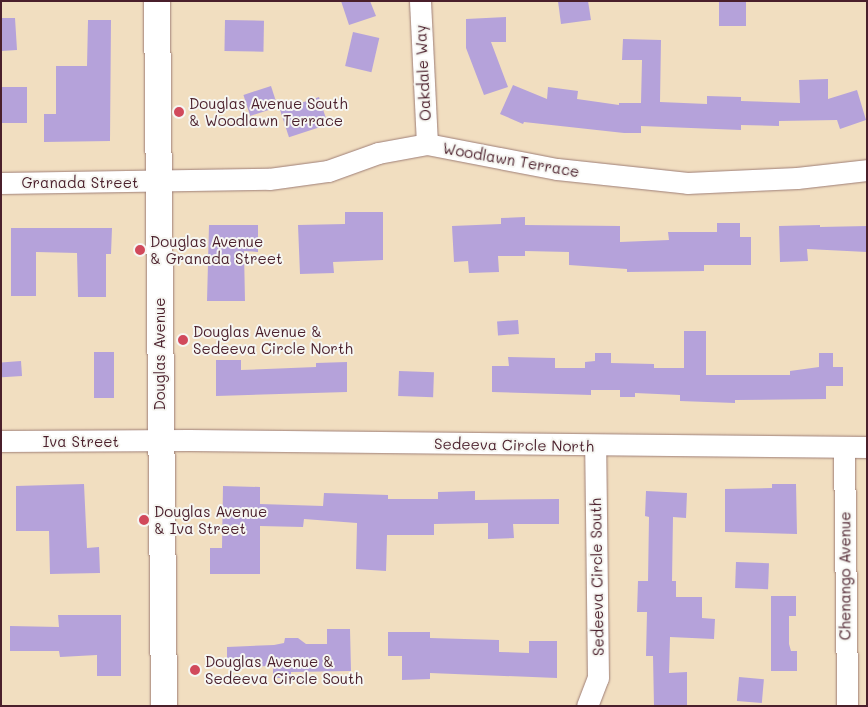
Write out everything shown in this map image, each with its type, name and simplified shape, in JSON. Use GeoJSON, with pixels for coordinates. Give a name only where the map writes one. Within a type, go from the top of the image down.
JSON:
{"type":"FeatureCollection","features":[{"type":"Feature","properties":{"kind":"street","name":"Douglas Avenue"},"geometry":{"type":"LineString","coordinates":[[157,1],[164,706]]}},
{"type":"Feature","properties":{"kind":"street","name":"Oakdale Way"},"geometry":{"type":"LineString","coordinates":[[420,1],[427,144]]}},
{"type":"Feature","properties":{"kind":"street","name":"Woodlawn Terrace"},"geometry":{"type":"LineString","coordinates":[[159,183],[269,179],[328,171],[378,154],[427,144],[557,170],[687,183],[797,178],[867,170]]}},
{"type":"Feature","properties":{"kind":"street","name":"Granada Street"},"geometry":{"type":"LineString","coordinates":[[1,183],[159,183]]}},
{"type":"Feature","properties":{"kind":"street","name":"Iva Street"},"geometry":{"type":"LineString","coordinates":[[1,442],[161,441]]}},
{"type":"Feature","properties":{"kind":"street","name":"Sedeeva Circle North"},"geometry":{"type":"LineString","coordinates":[[161,441],[867,447]]}},
{"type":"Feature","properties":{"kind":"street","name":"Sedeeva Circle South"},"geometry":{"type":"LineString","coordinates":[[587,706],[598,678],[595,446]]}},
{"type":"Feature","properties":{"kind":"street","name":"Chenango Avenue"},"geometry":{"type":"LineString","coordinates":[[844,447],[847,706]]}},
{"type":"Feature","properties":{"kind":"building"},"geometry":{"type":"Polygon","coordinates":[[[341,1],[370,1],[376,16],[349,25],[341,1]]]}},
{"type":"Feature","properties":{"kind":"building"},"geometry":{"type":"Polygon","coordinates":[[[558,1],[588,1],[591,20],[561,24],[558,1]]]}},
{"type":"Feature","properties":{"kind":"building"},"geometry":{"type":"Polygon","coordinates":[[[719,1],[746,1],[746,26],[719,26],[719,1]]]}},
{"type":"Feature","properties":{"kind":"building"},"geometry":{"type":"Polygon","coordinates":[[[506,17],[506,42],[491,42],[508,87],[484,95],[466,48],[466,19],[506,17]]]}},
{"type":"Feature","properties":{"kind":"building"},"geometry":{"type":"Polygon","coordinates":[[[1,18],[15,18],[17,50],[1,51],[1,18]]]}},
{"type":"Feature","properties":{"kind":"building"},"geometry":{"type":"Polygon","coordinates":[[[88,20],[111,20],[110,141],[44,142],[44,114],[56,114],[56,66],[87,66],[88,20]]]}},
{"type":"Feature","properties":{"kind":"building"},"geometry":{"type":"Polygon","coordinates":[[[225,20],[264,21],[263,52],[224,51],[225,20]]]}},
{"type":"Feature","properties":{"kind":"building"},"geometry":{"type":"Polygon","coordinates":[[[353,32],[379,38],[371,72],[345,66],[353,32]]]}},
{"type":"Feature","properties":{"kind":"building"},"geometry":{"type":"Polygon","coordinates":[[[623,39],[661,40],[660,102],[707,104],[707,96],[741,97],[741,101],[800,103],[799,80],[828,79],[828,99],[857,90],[866,120],[840,129],[837,120],[779,121],[779,126],[741,125],[741,130],[641,126],[641,133],[624,133],[524,122],[523,124],[500,114],[513,85],[547,99],[548,87],[578,91],[577,99],[619,105],[619,103],[641,103],[642,60],[622,60],[623,39]]]}},
{"type":"Feature","properties":{"kind":"building"},"geometry":{"type":"Polygon","coordinates":[[[271,86],[278,107],[250,116],[243,95],[271,86]]]}},
{"type":"Feature","properties":{"kind":"building"},"geometry":{"type":"Polygon","coordinates":[[[1,87],[27,87],[27,123],[1,123],[1,87]]]}},
{"type":"Feature","properties":{"kind":"building"},"geometry":{"type":"Polygon","coordinates":[[[319,97],[328,125],[289,137],[280,110],[319,97]]]}},
{"type":"Feature","properties":{"kind":"building"},"geometry":{"type":"Polygon","coordinates":[[[345,212],[383,212],[383,260],[333,262],[334,273],[300,274],[298,225],[345,224],[345,212]]]}},
{"type":"Feature","properties":{"kind":"building"},"geometry":{"type":"Polygon","coordinates":[[[525,217],[525,225],[620,226],[620,242],[669,240],[668,232],[717,232],[717,223],[740,223],[740,237],[751,237],[751,265],[704,265],[704,271],[627,272],[627,269],[569,265],[569,252],[525,251],[525,256],[498,256],[499,272],[469,273],[468,261],[454,262],[452,226],[501,224],[501,218],[525,217]]]}},
{"type":"Feature","properties":{"kind":"building"},"geometry":{"type":"Polygon","coordinates":[[[209,225],[258,225],[258,252],[244,251],[245,301],[207,301],[209,225]]]}},
{"type":"Feature","properties":{"kind":"building"},"geometry":{"type":"Polygon","coordinates":[[[820,225],[820,227],[867,226],[867,252],[807,249],[808,261],[780,262],[779,226],[820,225]]]}},
{"type":"Feature","properties":{"kind":"building"},"geometry":{"type":"Polygon","coordinates":[[[11,228],[112,228],[111,254],[106,254],[106,297],[78,297],[77,253],[36,252],[36,296],[11,296],[11,228]]]}},
{"type":"Feature","properties":{"kind":"building"},"geometry":{"type":"Polygon","coordinates":[[[518,320],[519,334],[498,335],[497,321],[518,320]]]}},
{"type":"Feature","properties":{"kind":"building"},"geometry":{"type":"Polygon","coordinates":[[[684,331],[706,331],[706,375],[790,375],[790,371],[819,367],[819,353],[833,353],[833,367],[843,367],[843,386],[826,386],[826,399],[735,400],[735,403],[680,401],[680,395],[635,393],[635,397],[620,397],[620,390],[591,390],[591,395],[492,392],[492,366],[509,366],[508,357],[555,358],[555,368],[585,368],[585,362],[595,361],[595,353],[611,353],[611,363],[654,364],[654,368],[684,368],[684,331]]]}},
{"type":"Feature","properties":{"kind":"building"},"geometry":{"type":"Polygon","coordinates":[[[94,352],[114,352],[114,398],[94,398],[94,352]]]}},
{"type":"Feature","properties":{"kind":"building"},"geometry":{"type":"Polygon","coordinates":[[[216,360],[241,360],[241,370],[316,367],[316,363],[347,362],[347,392],[216,396],[216,360]]]}},
{"type":"Feature","properties":{"kind":"building"},"geometry":{"type":"Polygon","coordinates":[[[21,361],[22,376],[2,377],[1,362],[21,361]]]}},
{"type":"Feature","properties":{"kind":"building"},"geometry":{"type":"Polygon","coordinates":[[[399,371],[434,372],[433,397],[398,396],[399,371]]]}},
{"type":"Feature","properties":{"kind":"building"},"geometry":{"type":"Polygon","coordinates":[[[84,484],[87,548],[99,547],[100,573],[50,574],[49,531],[16,531],[16,486],[84,484]]]}},
{"type":"Feature","properties":{"kind":"building"},"geometry":{"type":"Polygon","coordinates":[[[772,484],[796,484],[797,534],[725,532],[725,489],[772,488],[772,484]]]}},
{"type":"Feature","properties":{"kind":"building"},"geometry":{"type":"Polygon","coordinates":[[[223,486],[260,487],[260,504],[323,506],[324,493],[388,495],[388,499],[438,499],[438,492],[475,491],[475,500],[559,499],[559,524],[513,524],[514,538],[488,539],[488,523],[434,524],[434,535],[387,535],[386,571],[356,569],[357,523],[304,519],[303,527],[260,526],[260,574],[210,574],[210,548],[222,548],[223,486]]]}},
{"type":"Feature","properties":{"kind":"building"},"geometry":{"type":"Polygon","coordinates":[[[646,491],[687,493],[686,518],[673,517],[672,581],[676,581],[676,597],[702,597],[702,618],[715,619],[714,639],[670,637],[669,673],[687,672],[687,706],[654,706],[653,656],[646,656],[647,612],[637,612],[638,581],[648,581],[649,517],[645,516],[646,491]]]}},
{"type":"Feature","properties":{"kind":"building"},"geometry":{"type":"Polygon","coordinates":[[[736,562],[769,563],[768,589],[735,588],[736,562]]]}},
{"type":"Feature","properties":{"kind":"building"},"geometry":{"type":"Polygon","coordinates":[[[771,596],[796,596],[796,616],[789,616],[789,644],[791,651],[797,651],[797,671],[771,671],[771,596]]]}},
{"type":"Feature","properties":{"kind":"building"},"geometry":{"type":"Polygon","coordinates":[[[58,615],[121,615],[121,676],[97,676],[97,655],[60,657],[59,651],[10,651],[10,626],[59,627],[58,615]]]}},
{"type":"Feature","properties":{"kind":"building"},"geometry":{"type":"Polygon","coordinates":[[[327,629],[350,629],[351,671],[291,672],[291,678],[273,678],[273,666],[227,667],[227,647],[274,645],[284,643],[285,638],[298,638],[306,644],[327,644],[327,629]]]}},
{"type":"Feature","properties":{"kind":"building"},"geometry":{"type":"Polygon","coordinates":[[[388,632],[430,632],[430,638],[499,640],[499,652],[529,653],[529,641],[557,641],[557,678],[430,673],[430,679],[402,680],[402,656],[388,656],[388,632]]]}},
{"type":"Feature","properties":{"kind":"building"},"geometry":{"type":"Polygon","coordinates":[[[739,677],[764,679],[762,703],[737,701],[739,677]]]}},
{"type":"Feature","properties":{"kind":"place","name":"Douglas Avenue South & Woodlawn Terrace"},"geometry":{"type":"Point","coordinates":[179,112]}},
{"type":"Feature","properties":{"kind":"place","name":"Douglas Avenue & Granada Street"},"geometry":{"type":"Point","coordinates":[140,250]}},
{"type":"Feature","properties":{"kind":"place","name":"Douglas Avenue & Sedeeva Circle North"},"geometry":{"type":"Point","coordinates":[183,340]}},
{"type":"Feature","properties":{"kind":"place","name":"Douglas Avenue & Iva Street"},"geometry":{"type":"Point","coordinates":[144,520]}},
{"type":"Feature","properties":{"kind":"place","name":"Douglas Avenue & Sedeeva Circle South"},"geometry":{"type":"Point","coordinates":[195,670]}}]}
